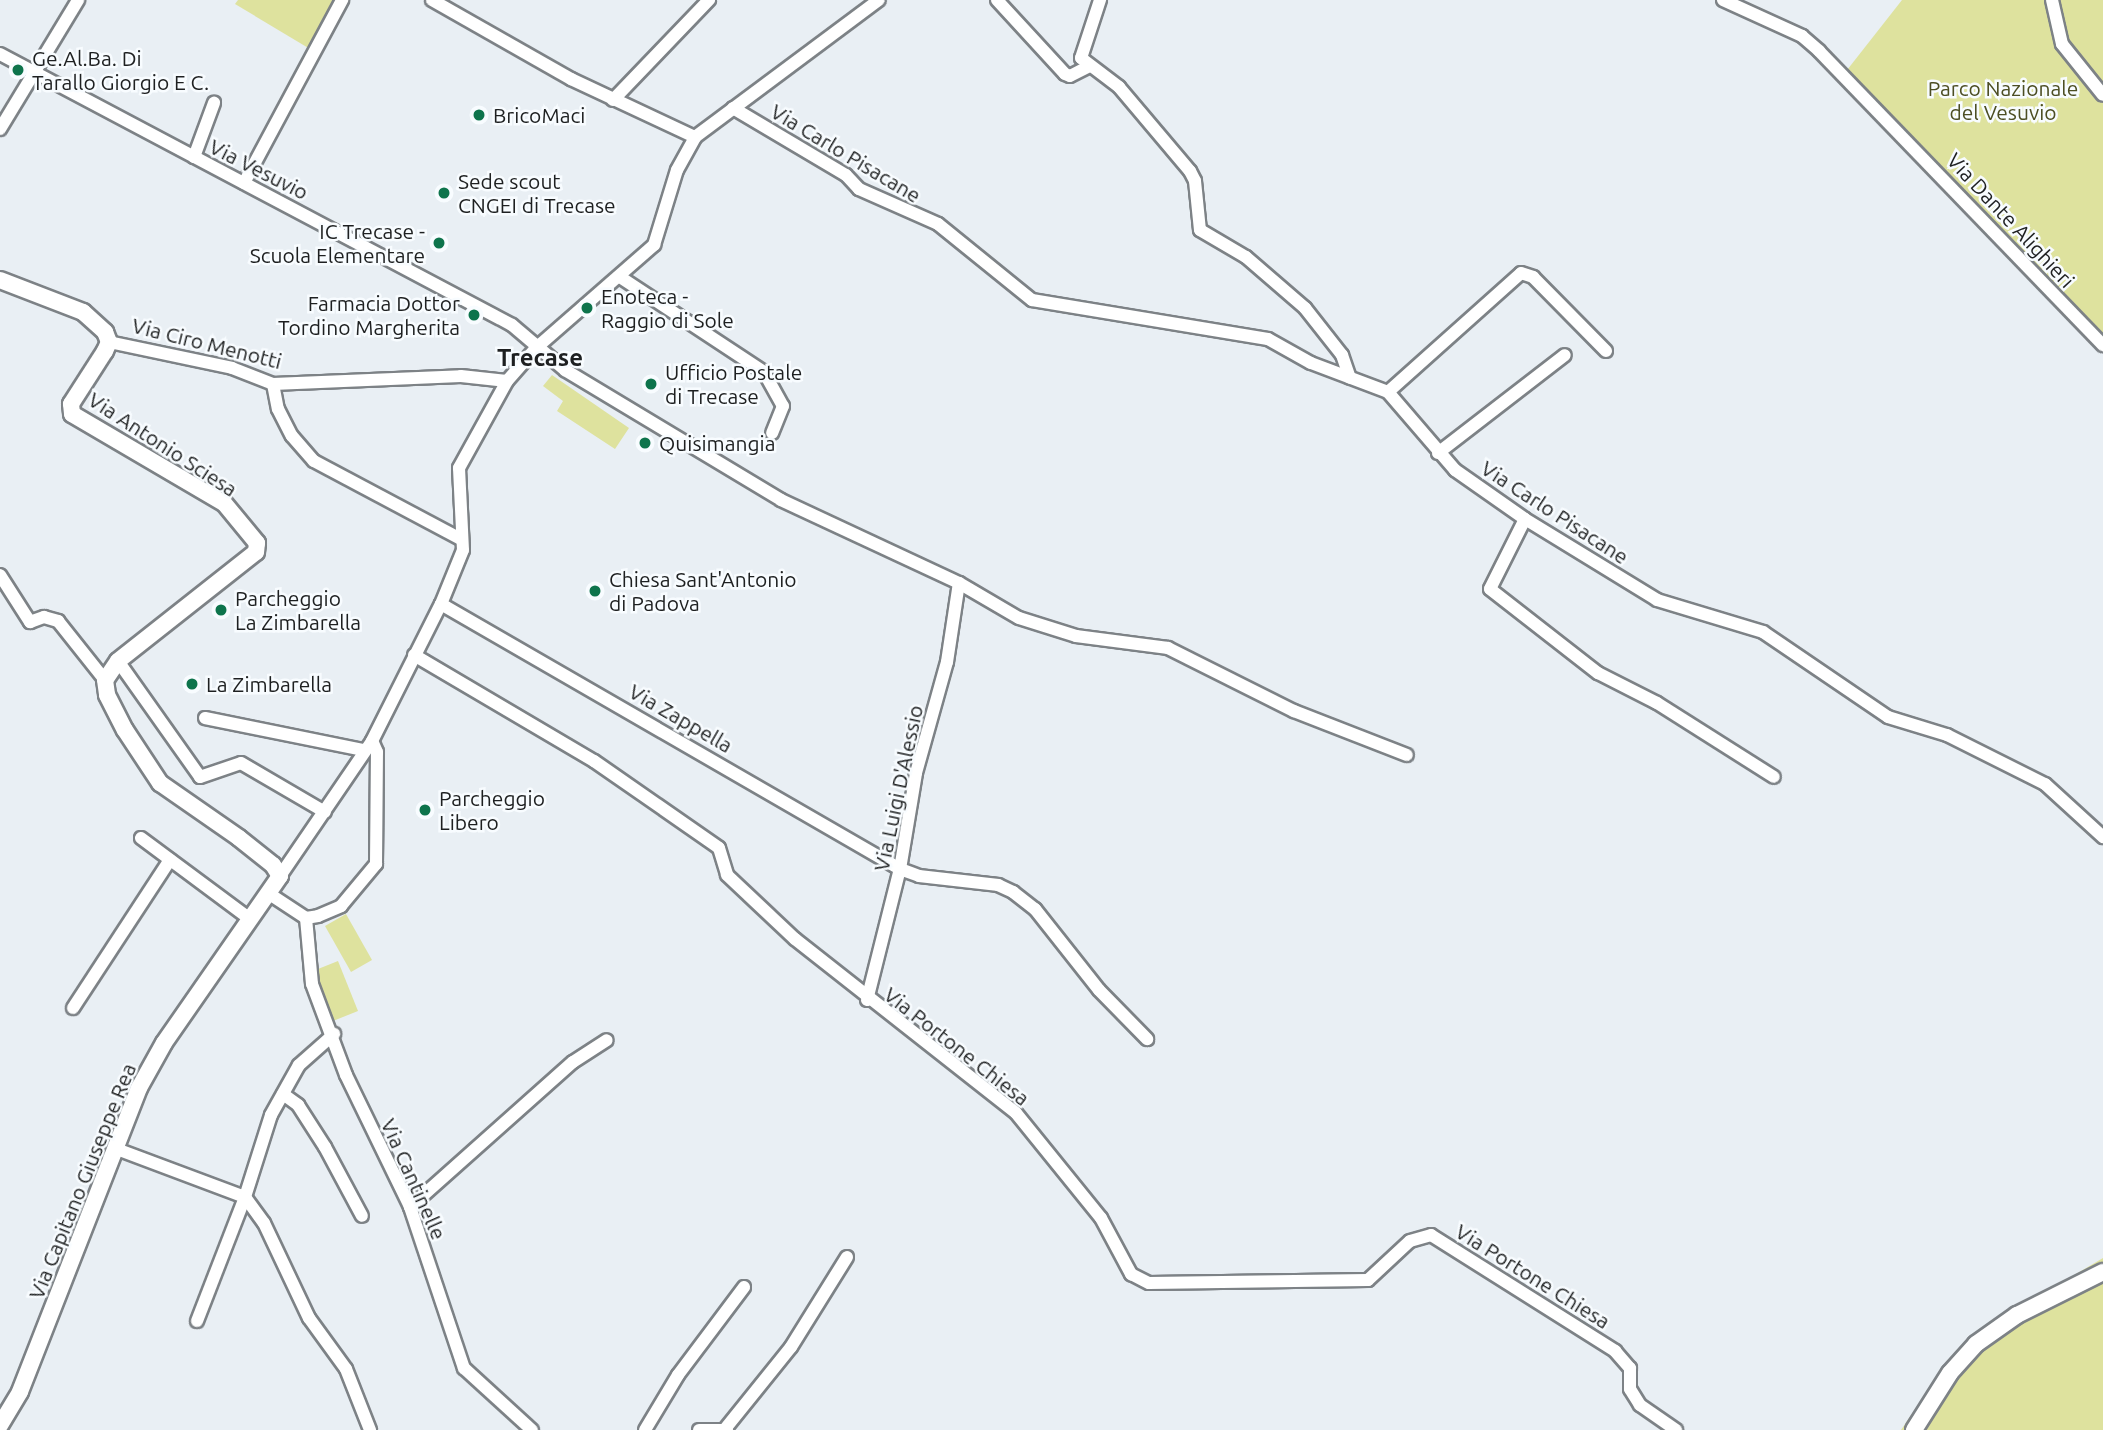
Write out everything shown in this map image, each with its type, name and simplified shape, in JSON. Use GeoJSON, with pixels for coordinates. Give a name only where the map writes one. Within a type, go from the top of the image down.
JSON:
{"type":"FeatureCollection","features":[{"type":"Feature","properties":{"kind":"street"},"geometry":{"type":"LineString","coordinates":[[0,129],[78,0]]}},
{"type":"Feature","properties":{"kind":"street"},"geometry":{"type":"LineString","coordinates":[[244,183],[342,0]]}},
{"type":"Feature","properties":{"kind":"street"},"geometry":{"type":"LineString","coordinates":[[432,0],[490,37],[613,100],[695,137]]}},
{"type":"Feature","properties":{"kind":"street"},"geometry":{"type":"LineString","coordinates":[[613,100],[709,0]]}},
{"type":"Feature","properties":{"kind":"street"},"geometry":{"type":"LineString","coordinates":[[0,575],[30,622],[44,617],[58,621],[105,680],[107,695],[125,730],[160,783],[239,838],[273,865],[280,876],[368,745],[441,604],[460,560],[459,468],[507,381],[536,348],[654,245],[677,170],[695,137],[878,0]]}},
{"type":"Feature","properties":{"kind":"street"},"geometry":{"type":"LineString","coordinates":[[997,0],[1065,74],[1070,76],[1088,66]]}},
{"type":"Feature","properties":{"kind":"street"},"geometry":{"type":"LineString","coordinates":[[1100,0],[1081,55],[1088,66],[1119,87],[1190,171],[1195,181],[1200,230],[1246,257],[1305,308],[1342,355],[1350,378]]}},
{"type":"Feature","properties":{"kind":"street","name":"Via Dante Alighieri"},"geometry":{"type":"LineString","coordinates":[[1723,0],[1802,36],[1819,51],[2103,345]]}},
{"type":"Feature","properties":{"kind":"street"},"geometry":{"type":"LineString","coordinates":[[2052,0],[2062,44],[2103,95]]}},
{"type":"Feature","properties":{"kind":"street","name":"Via Vesuvio"},"geometry":{"type":"LineString","coordinates":[[0,54],[512,325],[565,370],[780,500],[959,583],[1020,618],[1053,629],[1168,648],[1294,711],[1407,754]]}},
{"type":"Feature","properties":{"kind":"street"},"geometry":{"type":"LineString","coordinates":[[194,157],[214,103]]}},
{"type":"Feature","properties":{"kind":"street","name":"Via Carlo Pisacane"},"geometry":{"type":"LineString","coordinates":[[733,107],[846,175],[859,188],[938,224],[1032,300],[1268,339],[1350,378],[1388,391],[1438,453],[1525,520],[1657,600],[1763,632],[1888,717],[1947,735],[2045,784],[2103,837]]}},
{"type":"Feature","properties":{"kind":"street"},"geometry":{"type":"LineString","coordinates":[[1388,391],[1521,273],[1533,277],[1606,351]]}},
{"type":"Feature","properties":{"kind":"street"},"geometry":{"type":"LineString","coordinates":[[620,277],[764,372],[783,406],[772,433]]}},
{"type":"Feature","properties":{"kind":"street","name":"Via Ciro Menotti"},"geometry":{"type":"LineString","coordinates":[[0,280],[83,312],[97,323],[109,342],[232,368],[273,384],[459,376],[507,381]]}},
{"type":"Feature","properties":{"kind":"street","name":"Via Antonio Sciesa"},"geometry":{"type":"LineString","coordinates":[[105,680],[118,661],[256,552],[257,543],[224,503],[72,414],[71,404],[109,342]]}},
{"type":"Feature","properties":{"kind":"street"},"geometry":{"type":"LineString","coordinates":[[1438,453],[1565,355]]}},
{"type":"Feature","properties":{"kind":"street"},"geometry":{"type":"LineString","coordinates":[[273,384],[278,409],[292,436],[314,461],[461,539]]}},
{"type":"Feature","properties":{"kind":"street"},"geometry":{"type":"LineString","coordinates":[[1525,520],[1490,589],[1598,673],[1657,703],[1774,777]]}},
{"type":"Feature","properties":{"kind":"street","name":"Via Luigi D'Alessio"},"geometry":{"type":"LineString","coordinates":[[867,1000],[900,869],[916,773],[947,662],[959,583]]}},
{"type":"Feature","properties":{"kind":"street","name":"Via Zappella"},"geometry":{"type":"LineString","coordinates":[[441,604],[900,869],[919,876],[998,885],[1013,892],[1035,909],[1099,990],[1147,1040]]}},
{"type":"Feature","properties":{"kind":"street","name":"Via Portone Chiesa"},"geometry":{"type":"LineString","coordinates":[[414,655],[594,761],[699,832],[724,854],[727,875],[867,1000],[1016,1113],[1101,1218],[1131,1275],[1149,1283],[1368,1280],[1410,1241],[1431,1235],[1615,1351],[1630,1368],[1630,1389],[1640,1405],[1676,1430]]}},
{"type":"Feature","properties":{"kind":"street"},"geometry":{"type":"LineString","coordinates":[[118,661],[200,777],[241,763],[324,812]]}},
{"type":"Feature","properties":{"kind":"street"},"geometry":{"type":"LineString","coordinates":[[205,718],[368,745],[377,752],[376,864],[341,906],[306,918],[268,893]]}},
{"type":"Feature","properties":{"kind":"street"},"geometry":{"type":"LineString","coordinates":[[141,838],[250,919]]}},
{"type":"Feature","properties":{"kind":"street"},"geometry":{"type":"LineString","coordinates":[[73,1008],[170,860]]}},
{"type":"Feature","properties":{"kind":"street","name":"Via Capitano Giuseppe Rea"},"geometry":{"type":"LineString","coordinates":[[0,1425],[20,1392],[114,1148],[152,1065],[280,876]]}},
{"type":"Feature","properties":{"kind":"street","name":"Via Cantinelle"},"geometry":{"type":"LineString","coordinates":[[306,918],[312,984],[334,1034],[346,1075],[410,1207],[464,1368],[532,1430]]}},
{"type":"Feature","properties":{"kind":"street"},"geometry":{"type":"LineString","coordinates":[[197,1321],[245,1197],[271,1115],[299,1065],[334,1034]]}},
{"type":"Feature","properties":{"kind":"street"},"geometry":{"type":"LineString","coordinates":[[410,1207],[573,1062],[607,1040]]}},
{"type":"Feature","properties":{"kind":"street"},"geometry":{"type":"LineString","coordinates":[[283,1094],[298,1105],[325,1147],[362,1216]]}},
{"type":"Feature","properties":{"kind":"street"},"geometry":{"type":"LineString","coordinates":[[114,1148],[245,1197],[264,1223],[309,1318],[346,1369],[370,1430]]}},
{"type":"Feature","properties":{"kind":"street"},"geometry":{"type":"LineString","coordinates":[[699,1430],[726,1429],[790,1347],[847,1257]]}},
{"type":"Feature","properties":{"kind":"street"},"geometry":{"type":"LineString","coordinates":[[1914,1430],[1950,1373],[1976,1344],[2017,1315],[2103,1272]]}},
{"type":"Feature","properties":{"kind":"street"},"geometry":{"type":"LineString","coordinates":[[645,1430],[678,1375],[744,1287]]}},
{"type":"Feature","properties":{"kind":"green space"},"geometry":{"type":"Polygon","coordinates":[[[238,0],[337,0],[310,49],[235,4],[238,0]]]}},
{"type":"Feature","properties":{"kind":"green space","name":"Parco Nazionale del Vesuvio"},"geometry":{"type":"Polygon","coordinates":[[[1902,0],[2103,0],[2103,351],[1840,79],[1902,0]]]}},
{"type":"Feature","properties":{"kind":"green space"},"geometry":{"type":"Polygon","coordinates":[[[552,375],[629,428],[615,449],[557,411],[563,401],[543,386],[552,375]]]}},
{"type":"Feature","properties":{"kind":"green space"},"geometry":{"type":"Polygon","coordinates":[[[346,914],[372,960],[351,972],[325,926],[346,914]]]}},
{"type":"Feature","properties":{"kind":"green space"},"geometry":{"type":"Polygon","coordinates":[[[338,961],[358,1011],[333,1021],[313,971],[338,961]]]}},
{"type":"Feature","properties":{"kind":"green space"},"geometry":{"type":"Polygon","coordinates":[[[2103,1258],[2103,1430],[1901,1430],[1946,1364],[1985,1328],[2103,1258]]]}},
{"type":"Feature","properties":{"kind":"place","name":"Ge.Al.Ba. Di Tarallo Giorgio E C."},"geometry":{"type":"Point","coordinates":[18,70]}},
{"type":"Feature","properties":{"kind":"place","name":"BricoMaci"},"geometry":{"type":"Point","coordinates":[479,115]}},
{"type":"Feature","properties":{"kind":"place","name":"Sede scout CNGEI di Trecase"},"geometry":{"type":"Point","coordinates":[444,193]}},
{"type":"Feature","properties":{"kind":"place","name":"IC Trecase - Scuola Elementare"},"geometry":{"type":"Point","coordinates":[439,243]}},
{"type":"Feature","properties":{"kind":"place","name":"Enoteca - Raggio di Sole"},"geometry":{"type":"Point","coordinates":[587,308]}},
{"type":"Feature","properties":{"kind":"place","name":"Farmacia Dottor Tordino Margherita"},"geometry":{"type":"Point","coordinates":[474,315]}},
{"type":"Feature","properties":{"kind":"place","name":"Ufficio Postale di Trecase"},"geometry":{"type":"Point","coordinates":[651,384]}},
{"type":"Feature","properties":{"kind":"place","name":"Quisimangia"},"geometry":{"type":"Point","coordinates":[645,443]}},
{"type":"Feature","properties":{"kind":"place","name":"Chiesa Sant'Antonio di Padova"},"geometry":{"type":"Point","coordinates":[595,591]}},
{"type":"Feature","properties":{"kind":"place","name":"Parcheggio La Zimbarella"},"geometry":{"type":"Point","coordinates":[221,610]}},
{"type":"Feature","properties":{"kind":"place","name":"La Zimbarella"},"geometry":{"type":"Point","coordinates":[192,684]}},
{"type":"Feature","properties":{"kind":"place","name":"Parcheggio Libero"},"geometry":{"type":"Point","coordinates":[425,810]}},
{"type":"Feature","properties":{"kind":"district","name":"Trecase"},"geometry":{"type":"Point","coordinates":[540,358]}}]}
